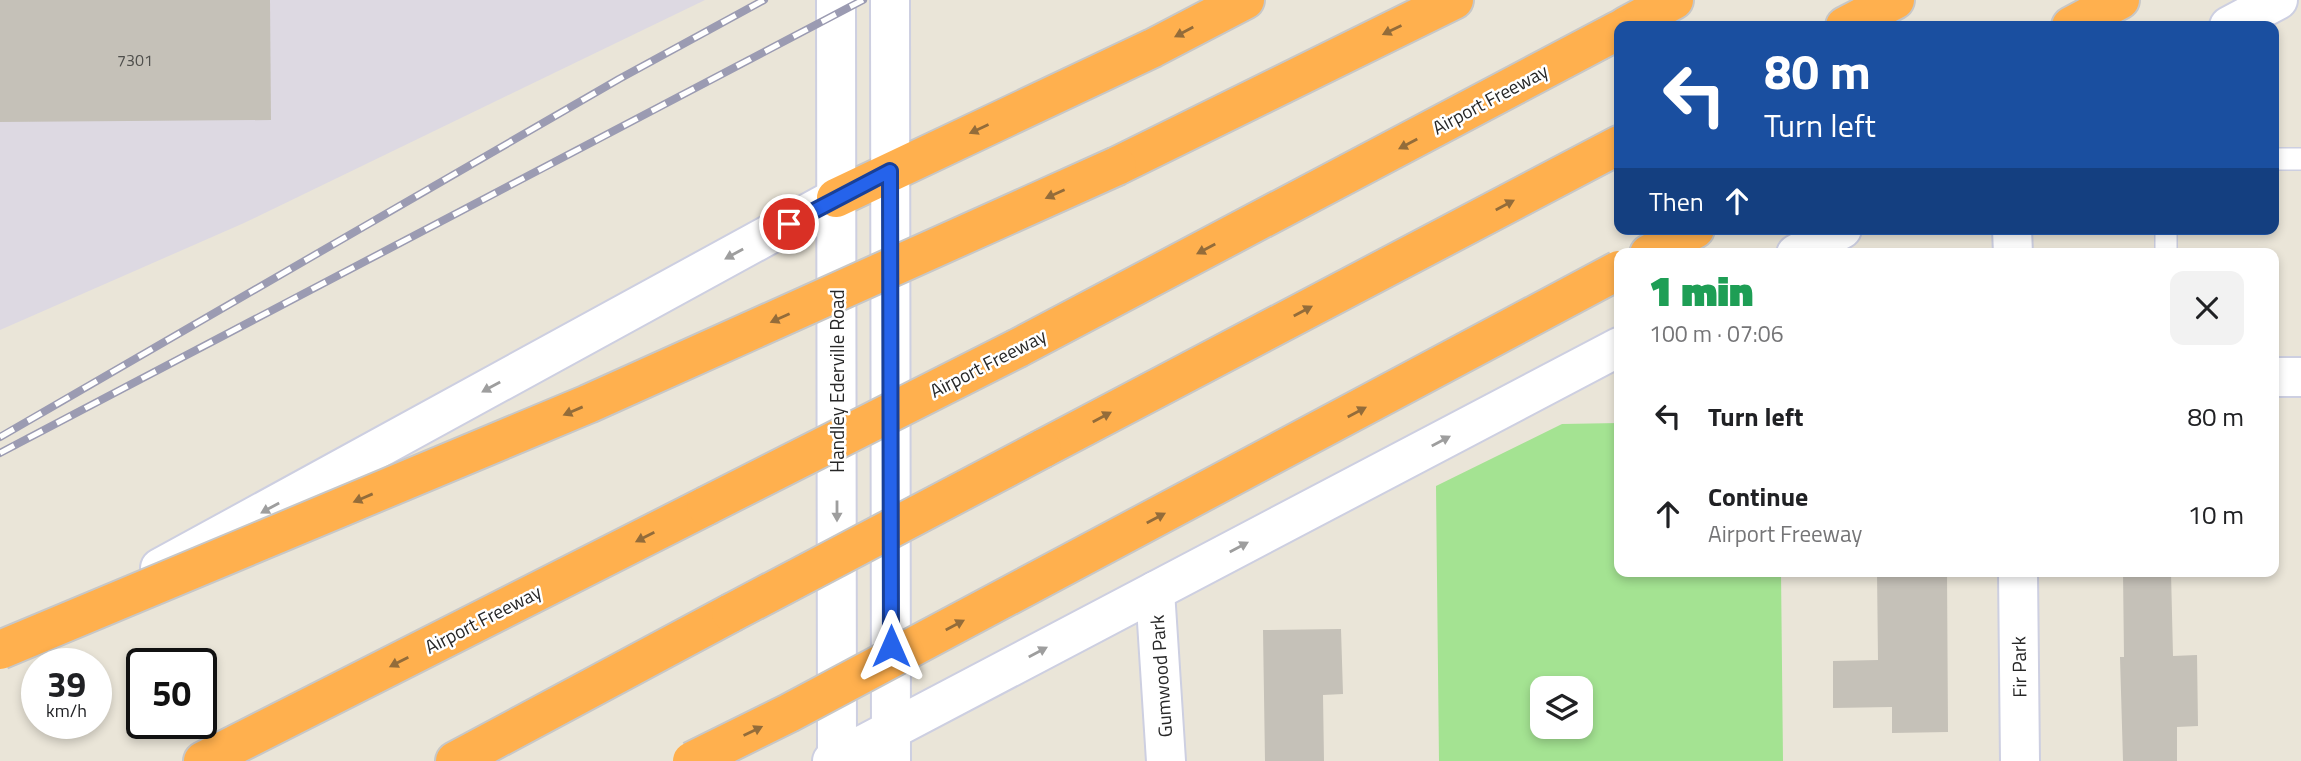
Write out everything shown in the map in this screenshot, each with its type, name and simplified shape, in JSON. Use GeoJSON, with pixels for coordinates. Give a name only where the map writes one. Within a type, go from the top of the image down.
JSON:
{"type":"FeatureCollection","features":[{"type":"Feature","properties":{"kind":"highway"},"geometry":{"type":"LineString","coordinates":[[836,198],[1153,48],[1245,0]]}},
{"type":"Feature","properties":{"kind":"highway"},"geometry":{"type":"LineString","coordinates":[[0,653],[588,404],[1117,166],[1454,0]]}},
{"type":"Feature","properties":{"kind":"highway"},"geometry":{"type":"LineString","coordinates":[[1635,21],[1674,0]]}},
{"type":"Feature","properties":{"kind":"highway"},"geometry":{"type":"LineString","coordinates":[[1855,21],[1895,0]]}},
{"type":"Feature","properties":{"kind":"highway"},"geometry":{"type":"LineString","coordinates":[[2080,21],[2120,0]]}},
{"type":"Feature","properties":{"kind":"highway","name":"Airport Freeway"},"geometry":{"type":"LineString","coordinates":[[203,761],[1018,348],[1614,33]]}},
{"type":"Feature","properties":{"kind":"highway"},"geometry":{"type":"LineString","coordinates":[[455,761],[1614,148]]}},
{"type":"Feature","properties":{"kind":"highway"},"geometry":{"type":"LineString","coordinates":[[1660,248],[1684,235]]}},
{"type":"Feature","properties":{"kind":"highway"},"geometry":{"type":"LineString","coordinates":[[692,761],[948,629],[1614,273]]}},
{"type":"Feature","properties":{"kind":"main road","name":"Handley Ederville Road"},"geometry":{"type":"LineString","coordinates":[[836,0],[836,760]]}},
{"type":"Feature","properties":{"kind":"main road"},"geometry":{"type":"LineString","coordinates":[[890,0],[891,745]]}},
{"type":"Feature","properties":{"kind":"main road"},"geometry":{"type":"LineString","coordinates":[[2238,21],[2278,0]]}},
{"type":"Feature","properties":{"kind":"main road"},"geometry":{"type":"LineString","coordinates":[[36,636],[836,198]]}},
{"type":"Feature","properties":{"kind":"main road"},"geometry":{"type":"LineString","coordinates":[[1807,248],[1831,235]]}},
{"type":"Feature","properties":{"kind":"main road"},"geometry":{"type":"LineString","coordinates":[[836,760],[891,745],[1155,591],[1614,350]]}},
{"type":"Feature","properties":{"kind":"main road"},"geometry":{"type":"LineString","coordinates":[[2279,377],[2301,377]]}},
{"type":"Feature","properties":{"kind":"main road","name":"Fir Park"},"geometry":{"type":"LineString","coordinates":[[2018,577],[2020,761]]}},
{"type":"Feature","properties":{"kind":"main road","name":"Gumwood Park"},"geometry":{"type":"LineString","coordinates":[[1155,591],[1166,761]]}},
{"type":"Feature","properties":{"kind":"lane"},"geometry":{"type":"LineString","coordinates":[[2279,159],[2300,159]]}},
{"type":"Feature","properties":{"kind":"shaded area"},"geometry":{"type":"Polygon","coordinates":[[[0,0],[705,0],[244,223],[0,330],[0,0]]]}},
{"type":"Feature","properties":{"kind":"green space"},"geometry":{"type":"Polygon","coordinates":[[[1614,423],[1614,577],[1781,577],[1783,761],[1439,761],[1436,486],[1562,424],[1614,423]]]}},
{"type":"Feature","properties":{"kind":"building"},"geometry":{"type":"Polygon","coordinates":[[[0,0],[270,0],[271,120],[0,122],[0,0]]]}},
{"type":"Feature","properties":{"kind":"building"},"geometry":{"type":"Polygon","coordinates":[[[1877,577],[1947,577],[1948,732],[1892,733],[1892,707],[1833,708],[1833,661],[1878,660],[1877,577]]]}},
{"type":"Feature","properties":{"kind":"building"},"geometry":{"type":"Polygon","coordinates":[[[2123,577],[2171,577],[2173,656],[2197,655],[2198,726],[2177,727],[2177,761],[2123,761],[2120,657],[2124,657],[2123,577]]]}},
{"type":"Feature","properties":{"kind":"building"},"geometry":{"type":"Polygon","coordinates":[[[1341,629],[1343,694],[1323,695],[1324,761],[1265,761],[1263,630],[1341,629]]]}},
{"type":"Feature","properties":{"kind":"railway"},"geometry":{"type":"LineString","coordinates":[[0,437],[619,79],[764,0]]}},
{"type":"Feature","properties":{"kind":"railway"},"geometry":{"type":"LineString","coordinates":[[0,453],[863,0]]}},
{"type":"Feature","properties":{"kind":"route"},"geometry":{"type":"LineString","coordinates":[[789,224],[890,171],[891,646]]}}]}
